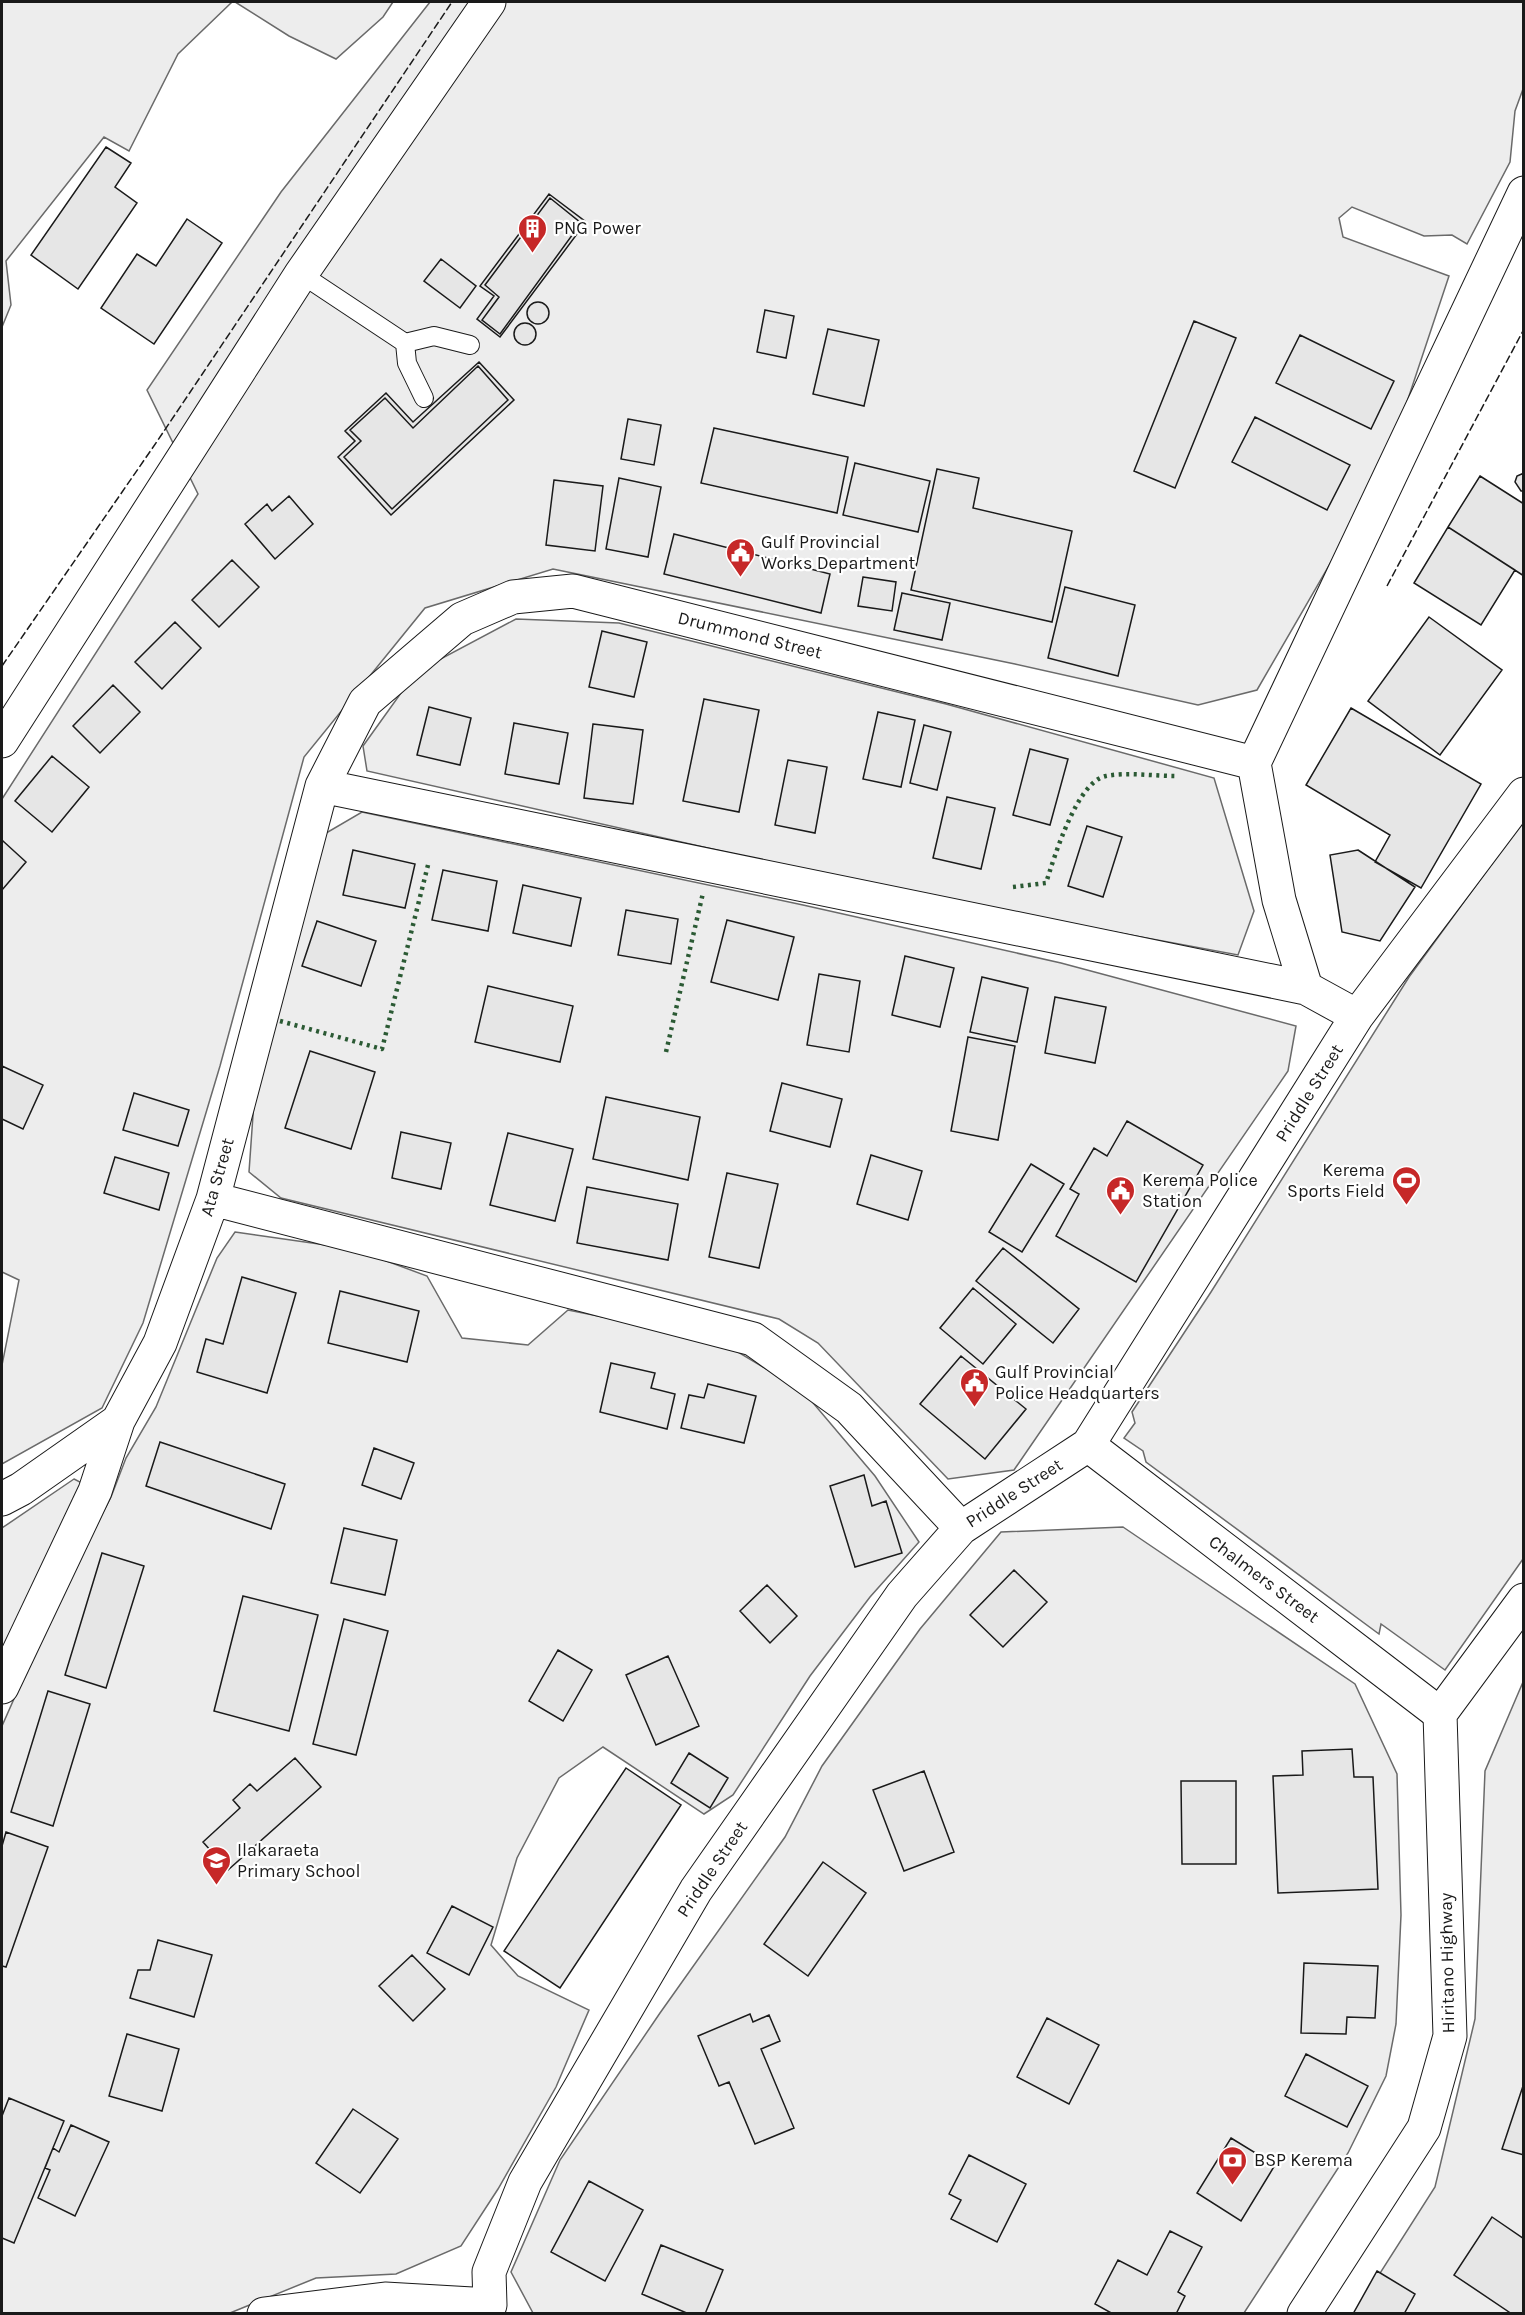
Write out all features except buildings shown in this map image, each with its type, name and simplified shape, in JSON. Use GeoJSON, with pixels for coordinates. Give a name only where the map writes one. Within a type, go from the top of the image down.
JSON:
{"type":"FeatureCollection","features":[{"type":"Feature","properties":{"kind":"main road"},"geometry":{"type":"LineString","coordinates":[[2,741],[301,273],[489,2]]}},
{"type":"Feature","properties":{"kind":"main road"},"geometry":{"type":"LineString","coordinates":[[1306,988],[1279,900],[1254,763],[1524,193]]}},
{"type":"Feature","properties":{"kind":"main road","name":"Drummond Street"},"geometry":{"type":"LineString","coordinates":[[322,786],[365,702],[462,619],[513,597],[573,591],[1254,763]]}},
{"type":"Feature","properties":{"kind":"main road"},"geometry":{"type":"LineString","coordinates":[[322,786],[1306,988],[1357,1016]]}},
{"type":"Feature","properties":{"kind":"main road","name":"Ata Street"},"geometry":{"type":"LineString","coordinates":[[2,1499],[21,1489],[118,1421],[160,1343],[213,1199],[322,786]]}},
{"type":"Feature","properties":{"kind":"main road","name":"Priddle Street"},"geometry":{"type":"LineString","coordinates":[[494,2309],[489,2272],[525,2182],[696,1890],[902,1594],[961,1528],[1088,1445],[1357,1016],[1524,794]]}},
{"type":"Feature","properties":{"kind":"main road"},"geometry":{"type":"LineString","coordinates":[[213,1199],[753,1339],[849,1408],[961,1528]]}},
{"type":"Feature","properties":{"kind":"main road"},"geometry":{"type":"LineString","coordinates":[[2,1687],[95,1491],[118,1421]]}},
{"type":"Feature","properties":{"kind":"main road","name":"Chalmers Street"},"geometry":{"type":"LineString","coordinates":[[1088,1445],[1440,1714]]}},
{"type":"Feature","properties":{"kind":"main road"},"geometry":{"type":"LineString","coordinates":[[1440,1714],[1524,1600]]}},
{"type":"Feature","properties":{"kind":"main road","name":"Hiritano Highway"},"geometry":{"type":"LineString","coordinates":[[1304,2313],[1424,2128],[1450,2036],[1440,1714]]}},
{"type":"Feature","properties":{"kind":"main road"},"geometry":{"type":"LineString","coordinates":[[264,2313],[385,2299],[494,2309]]}},
{"type":"Feature","properties":{"kind":"lane"},"geometry":{"type":"LineString","coordinates":[[301,273],[405,344],[407,363],[424,398]]}},
{"type":"Feature","properties":{"kind":"lane"},"geometry":{"type":"LineString","coordinates":[[405,344],[434,336],[470,345]]}},
{"type":"Feature","properties":{"kind":"shaded area"},"geometry":{"type":"Polygon","coordinates":[[[2,2],[232,2],[178,54],[129,151],[104,137],[6,261],[11,305],[2,327],[2,2]]]}},
{"type":"Feature","properties":{"kind":"shaded area"},"geometry":{"type":"Polygon","coordinates":[[[235,2],[393,2],[383,17],[336,59],[289,36],[235,2]]]}},
{"type":"Feature","properties":{"kind":"shaded area"},"geometry":{"type":"Polygon","coordinates":[[[430,2],[1523,2],[1523,89],[1515,111],[1510,162],[1467,244],[1452,235],[1424,236],[1352,207],[1339,218],[1343,237],[1449,276],[1404,411],[1334,557],[1257,690],[1198,705],[1015,664],[553,569],[425,608],[304,757],[220,1066],[143,1323],[102,1408],[2,1464],[2,1365],[19,1280],[2,1272],[2,799],[198,494],[147,390],[281,192],[430,2]]]}},
{"type":"Feature","properties":{"kind":"shaded area"},"geometry":{"type":"Polygon","coordinates":[[[516,619],[619,623],[946,704],[1214,778],[1254,911],[1238,955],[925,897],[367,771],[363,746],[416,672],[516,619]]]}},
{"type":"Feature","properties":{"kind":"shaded area"},"geometry":{"type":"Polygon","coordinates":[[[362,812],[803,905],[1061,963],[1296,1026],[1288,1071],[1014,1470],[948,1479],[818,1343],[779,1319],[281,1198],[249,1172],[255,1087],[321,836],[362,812]]]}},
{"type":"Feature","properties":{"kind":"shaded area","name":"Kerema Sports Field"},"geometry":{"type":"Polygon","coordinates":[[[1523,821],[1523,1559],[1445,1670],[1381,1624],[1379,1634],[1146,1462],[1143,1451],[1124,1438],[1135,1423],[1132,1412],[1211,1292],[1409,977],[1523,821]]]}},
{"type":"Feature","properties":{"kind":"shaded area"},"geometry":{"type":"Polygon","coordinates":[[[235,1232],[354,1249],[427,1276],[462,1338],[528,1345],[568,1310],[718,1340],[803,1391],[875,1476],[919,1542],[870,1597],[810,1676],[733,1795],[704,1814],[603,1747],[559,1778],[517,1858],[491,1945],[518,1976],[589,2010],[556,2087],[498,2189],[461,2246],[396,2274],[316,2278],[230,2313],[2,2314],[2,1726],[64,1586],[111,1497],[126,1458],[156,1407],[217,1258],[235,1232]]]}},
{"type":"Feature","properties":{"kind":"shaded area"},"geometry":{"type":"Polygon","coordinates":[[[74,1479],[82,1483],[2,1650],[2,1528],[74,1479]]]}},
{"type":"Feature","properties":{"kind":"shaded area"},"geometry":{"type":"Polygon","coordinates":[[[1123,1527],[1355,1684],[1397,1774],[1401,1915],[1396,2024],[1386,2076],[1348,2153],[1244,2313],[533,2313],[511,2272],[560,2160],[660,2013],[785,1837],[822,1766],[920,1629],[1001,1532],[1123,1527]]]}},
{"type":"Feature","properties":{"kind":"shaded area"},"geometry":{"type":"Polygon","coordinates":[[[1523,1682],[1523,2313],[1354,2314],[1435,2187],[1475,2019],[1485,1771],[1523,1682]]]}},
{"type":"Feature","properties":{"kind":"hedge"},"geometry":{"type":"LineString","coordinates":[[1013,887],[1046,883],[1076,805],[1095,781],[1106,776],[1123,774],[1176,776]]}},
{"type":"Feature","properties":{"kind":"hedge"},"geometry":{"type":"LineString","coordinates":[[280,1021],[382,1049],[428,865]]}},
{"type":"Feature","properties":{"kind":"hedge"},"geometry":{"type":"LineString","coordinates":[[666,1052],[703,893]]}},
{"type":"Feature","properties":{"kind":"fence"},"geometry":{"type":"LineString","coordinates":[[2,666],[158,440],[452,2]]}},
{"type":"Feature","properties":{"kind":"fence"},"geometry":{"type":"LineString","coordinates":[[1387,586],[1524,329]]}},
{"type":"Feature","properties":{"kind":"place","name":"PNG Power"},"geometry":{"type":"Point","coordinates":[533,254]}},
{"type":"Feature","properties":{"kind":"place","name":"Gulf Provincial Works Department"},"geometry":{"type":"Point","coordinates":[740,578]}},
{"type":"Feature","properties":{"kind":"place","name":"Kerema Sports Field"},"geometry":{"type":"Point","coordinates":[1406,1206]}},
{"type":"Feature","properties":{"kind":"place","name":"Kerema Police Station"},"geometry":{"type":"Point","coordinates":[1121,1216]}},
{"type":"Feature","properties":{"kind":"place","name":"Gulf Provincial Police Headquarters"},"geometry":{"type":"Point","coordinates":[974,1408]}},
{"type":"Feature","properties":{"kind":"place","name":"Ilakaraeta Primary School"},"geometry":{"type":"Point","coordinates":[216,1886]}},
{"type":"Feature","properties":{"kind":"place","name":"BSP Kerema"},"geometry":{"type":"Point","coordinates":[1233,2186]}}]}
